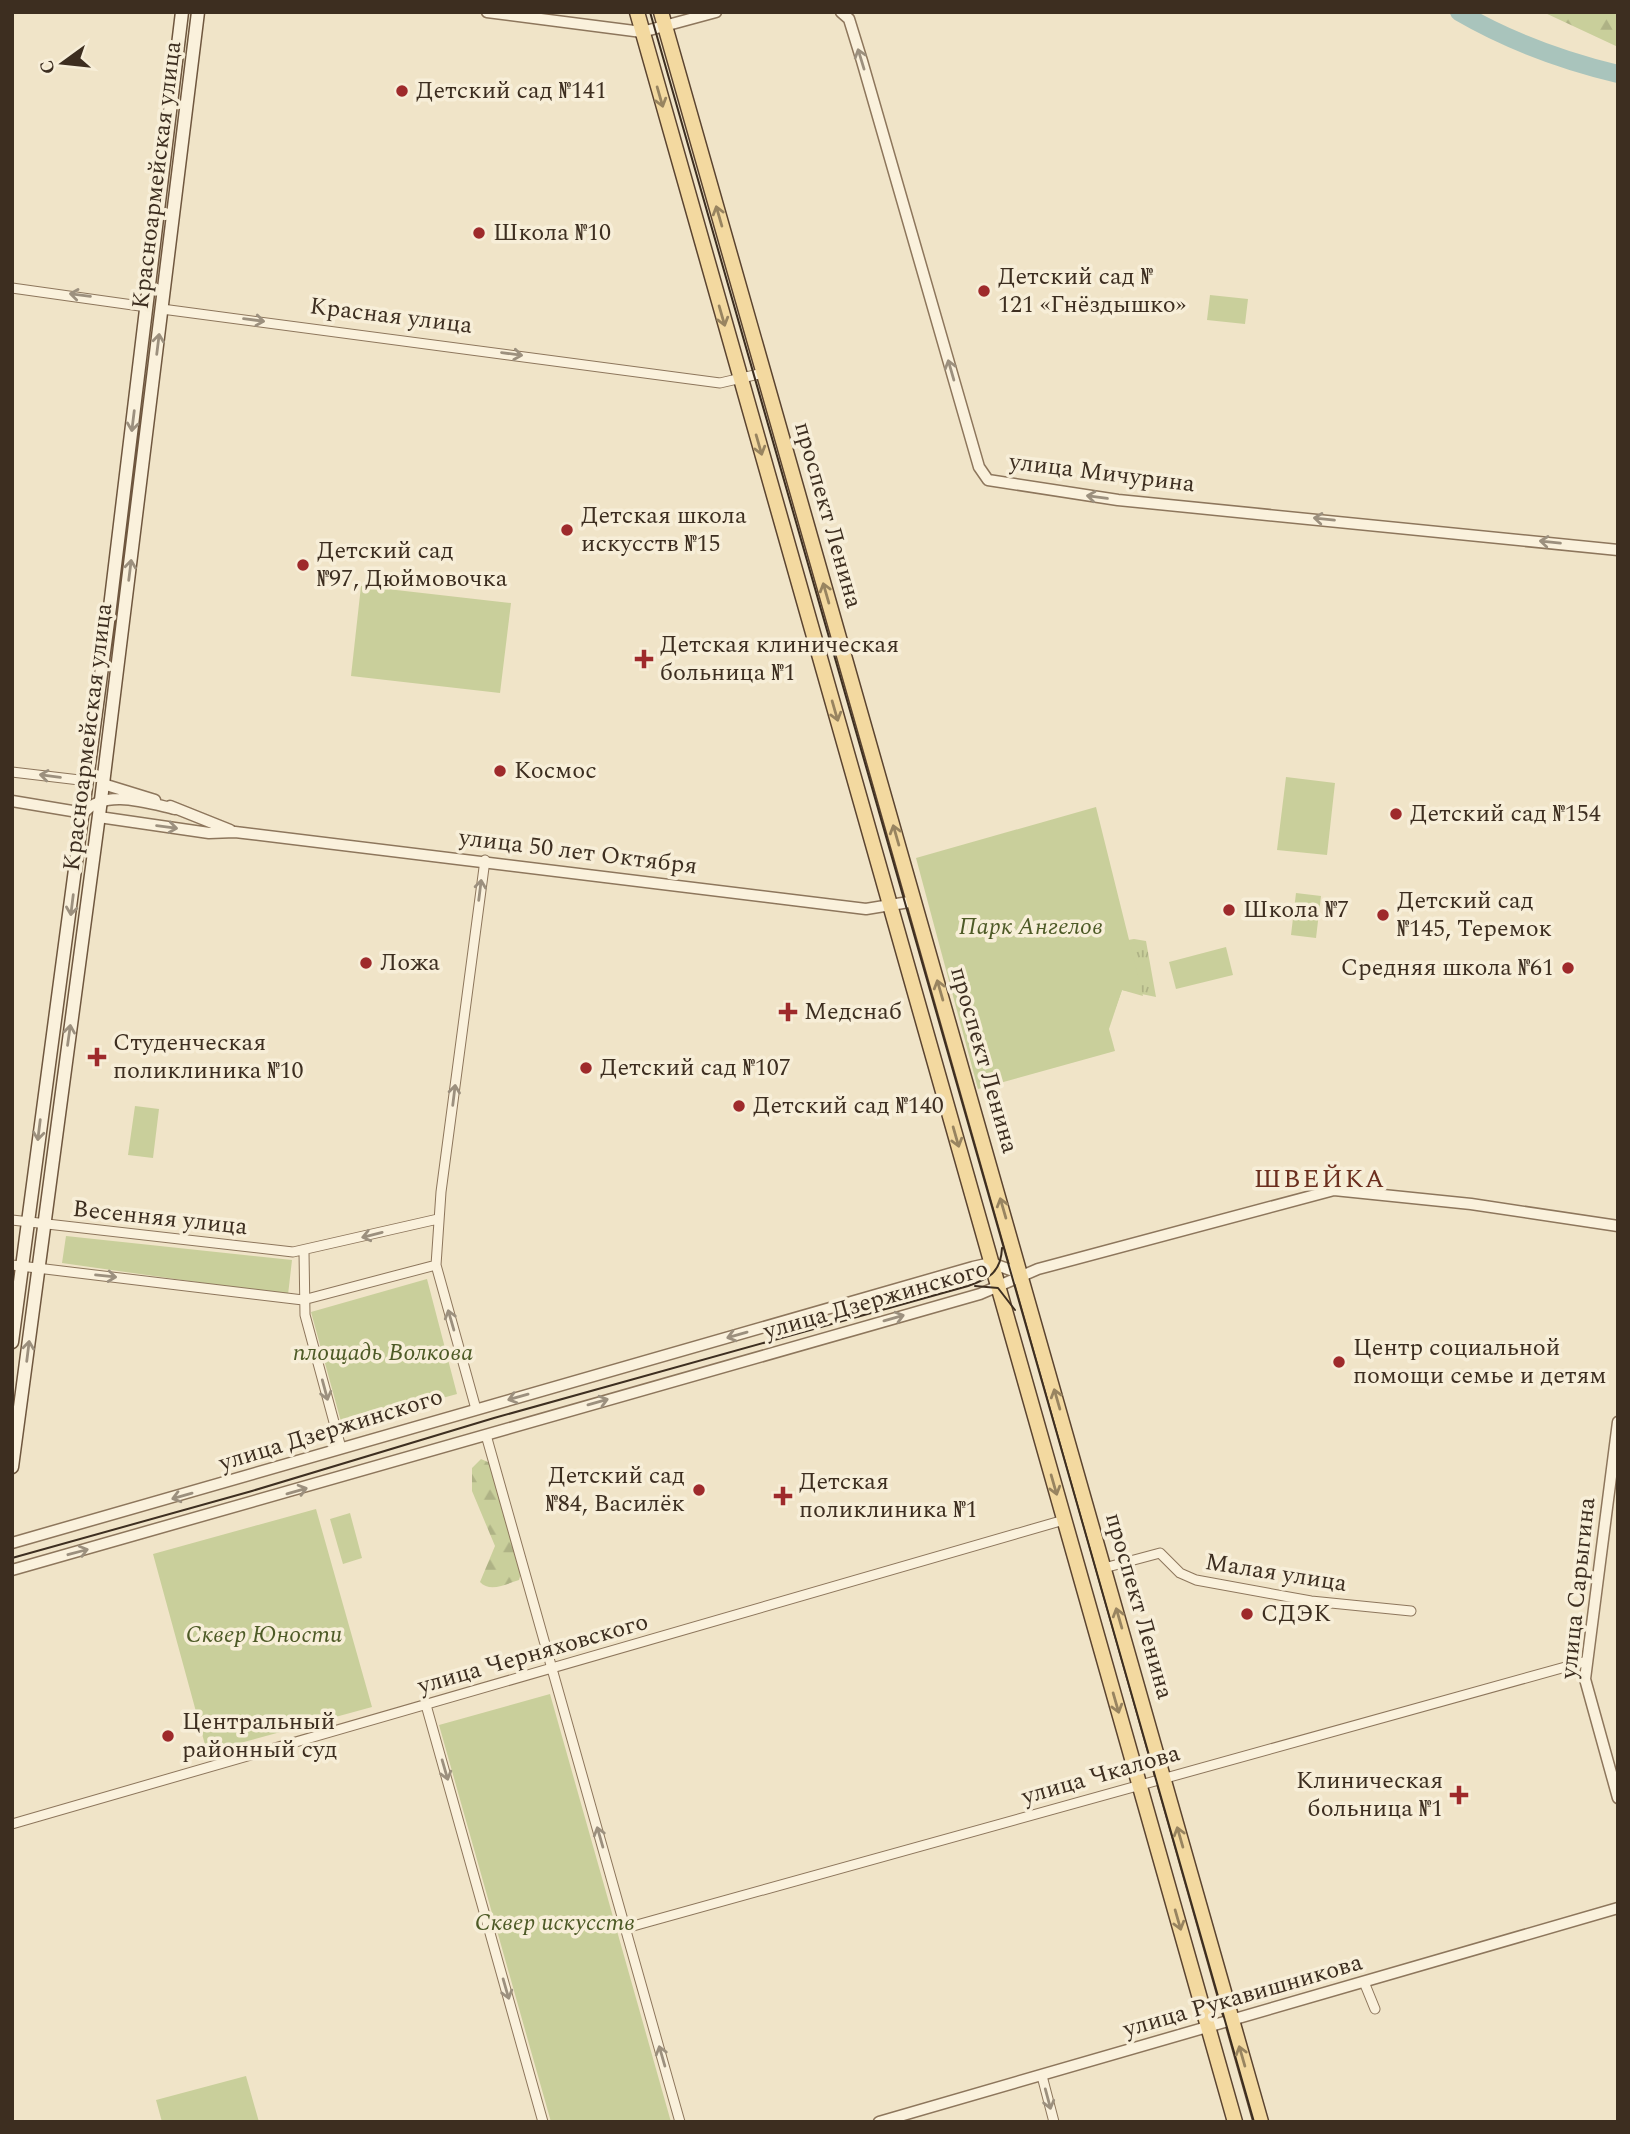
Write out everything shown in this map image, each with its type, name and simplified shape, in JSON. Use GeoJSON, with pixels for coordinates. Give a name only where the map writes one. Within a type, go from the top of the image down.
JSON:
{"type":"FeatureCollection","features":[{"type":"Feature","properties":{"kind":"main road","name":"Красноармейская улица"},"geometry":{"type":"LineString","coordinates":[[12,1342],[17,1265],[28,1223],[84,813],[182,12]]}},
{"type":"Feature","properties":{"kind":"main road","name":"Красноармейская улица"},"geometry":{"type":"LineString","coordinates":[[12,1467],[99,817],[198,12]]}},
{"type":"Feature","properties":{"kind":"main road","name":"проспект Ленина"},"geometry":{"type":"LineString","coordinates":[[637,12],[1235,2122]]}},
{"type":"Feature","properties":{"kind":"main road","name":"проспект Ленина"},"geometry":{"type":"LineString","coordinates":[[663,19],[1261,2122]]}},
{"type":"Feature","properties":{"kind":"main road","name":"Красная улица"},"geometry":{"type":"LineString","coordinates":[[147,307],[162,309]]}},
{"type":"Feature","properties":{"kind":"main road","name":"улица 50 лет Октября"},"geometry":{"type":"LineString","coordinates":[[88,781],[103,783]]}},
{"type":"Feature","properties":{"kind":"main road","name":"улица 50 лет Октября"},"geometry":{"type":"LineString","coordinates":[[84,813],[99,817]]}},
{"type":"Feature","properties":{"kind":"street"},"geometry":{"type":"LineString","coordinates":[[487,12],[642,32],[663,19],[716,12]]}},
{"type":"Feature","properties":{"kind":"street","name":"улица Мичурина"},"geometry":{"type":"LineString","coordinates":[[845,16],[979,467],[989,480],[1118,500],[1618,550]]}},
{"type":"Feature","properties":{"kind":"street","name":"Красная улица"},"geometry":{"type":"LineString","coordinates":[[12,288],[88,296],[147,307]]}},
{"type":"Feature","properties":{"kind":"street","name":"Красная улица"},"geometry":{"type":"LineString","coordinates":[[162,309],[720,383],[763,373]]}},
{"type":"Feature","properties":{"kind":"street","name":"улица 50 лет Октября"},"geometry":{"type":"LineString","coordinates":[[12,772],[88,781]]}},
{"type":"Feature","properties":{"kind":"street","name":"улица 50 лет Октября"},"geometry":{"type":"LineString","coordinates":[[103,783],[131,790],[235,832]]}},
{"type":"Feature","properties":{"kind":"street"},"geometry":{"type":"LineString","coordinates":[[84,813],[101,800],[175,808]]}},
{"type":"Feature","properties":{"kind":"street","name":"улица 50 лет Октября"},"geometry":{"type":"LineString","coordinates":[[12,801],[84,813]]}},
{"type":"Feature","properties":{"kind":"street","name":"улица 50 лет Октября"},"geometry":{"type":"LineString","coordinates":[[99,817],[209,832],[235,832],[485,860],[866,909],[915,901]]}},
{"type":"Feature","properties":{"kind":"street"},"geometry":{"type":"LineString","coordinates":[[476,1409],[436,1265],[438,1219],[485,860]]}},
{"type":"Feature","properties":{"kind":"street"},"geometry":{"type":"LineString","coordinates":[[1022,1274],[1334,1190],[1471,1204],[1618,1226]]}},
{"type":"Feature","properties":{"kind":"street","name":"Весенняя улица"},"geometry":{"type":"LineString","coordinates":[[12,1220],[304,1252],[438,1219]]}},
{"type":"Feature","properties":{"kind":"street"},"geometry":{"type":"LineString","coordinates":[[304,1252],[303,1300],[341,1448]]}},
{"type":"Feature","properties":{"kind":"street","name":"улица Дзержинского"},"geometry":{"type":"LineString","coordinates":[[12,1543],[991,1263],[1022,1274]]}},
{"type":"Feature","properties":{"kind":"street"},"geometry":{"type":"LineString","coordinates":[[17,1265],[303,1300],[436,1265]]}},
{"type":"Feature","properties":{"kind":"street","name":"улица Дзержинского"},"geometry":{"type":"LineString","coordinates":[[12,1570],[998,1288],[1022,1274]]}},
{"type":"Feature","properties":{"kind":"street","name":"улица Сарыгина"},"geometry":{"type":"LineString","coordinates":[[1618,1422],[1587,1661],[1589,1695],[1618,1797]]}},
{"type":"Feature","properties":{"kind":"street"},"geometry":{"type":"LineString","coordinates":[[486,1435],[680,2122]]}},
{"type":"Feature","properties":{"kind":"street","name":"улица Черняховского"},"geometry":{"type":"LineString","coordinates":[[12,1825],[1064,1520]]}},
{"type":"Feature","properties":{"kind":"street","name":"Малая улица"},"geometry":{"type":"LineString","coordinates":[[1104,1568],[1160,1553],[1180,1573],[1196,1580],[1311,1601],[1411,1611]]}},
{"type":"Feature","properties":{"kind":"street","name":"улица Чкалова"},"geometry":{"type":"LineString","coordinates":[[626,1928],[1587,1661]]}},
{"type":"Feature","properties":{"kind":"street"},"geometry":{"type":"LineString","coordinates":[[426,1705],[543,2122]]}},
{"type":"Feature","properties":{"kind":"street","name":"улица Рукавишникова"},"geometry":{"type":"LineString","coordinates":[[879,2122],[1618,1908]]}},
{"type":"Feature","properties":{"kind":"street"},"geometry":{"type":"LineString","coordinates":[[1364,1982],[1375,2009]]}},
{"type":"Feature","properties":{"kind":"street"},"geometry":{"type":"LineString","coordinates":[[1042,2076],[1054,2122]]}},
{"type":"Feature","properties":{"kind":"green space"},"geometry":{"type":"Polygon","coordinates":[[[1543,12],[1618,12],[1618,47],[1543,12]]]}},
{"type":"Feature","properties":{"kind":"green space"},"geometry":{"type":"Polygon","coordinates":[[[1210,295],[1248,299],[1245,324],[1207,320],[1210,295]]]}},
{"type":"Feature","properties":{"kind":"green space"},"geometry":{"type":"Polygon","coordinates":[[[361,586],[511,603],[500,693],[351,676],[361,586]]]}},
{"type":"Feature","properties":{"kind":"green space"},"geometry":{"type":"Polygon","coordinates":[[[1286,777],[1335,783],[1327,855],[1277,850],[1286,777]]]}},
{"type":"Feature","properties":{"kind":"green space","name":"Парк Ангелов"},"geometry":{"type":"Polygon","coordinates":[[[1096,807],[1143,996],[1122,990],[1109,1029],[1115,1051],[978,1089],[916,858],[1096,807]]]}},
{"type":"Feature","properties":{"kind":"green space"},"geometry":{"type":"Polygon","coordinates":[[[1296,893],[1321,896],[1316,938],[1291,935],[1296,893]]]}},
{"type":"Feature","properties":{"kind":"green space"},"geometry":{"type":"Polygon","coordinates":[[[1134,939],[1146,941],[1156,997],[1122,990],[1114,1012],[1111,943],[1134,939]]]}},
{"type":"Feature","properties":{"kind":"green space"},"geometry":{"type":"Polygon","coordinates":[[[1226,947],[1233,975],[1176,989],[1169,962],[1226,947]]]}},
{"type":"Feature","properties":{"kind":"green space"},"geometry":{"type":"Polygon","coordinates":[[[135,1106],[159,1109],[153,1158],[128,1155],[135,1106]]]}},
{"type":"Feature","properties":{"kind":"green space"},"geometry":{"type":"Polygon","coordinates":[[[66,1236],[292,1260],[288,1295],[62,1263],[66,1236]]]}},
{"type":"Feature","properties":{"kind":"green space","name":"площадь Волкова"},"geometry":{"type":"Polygon","coordinates":[[[427,1279],[457,1394],[365,1419],[343,1429],[311,1312],[427,1279]]]}},
{"type":"Feature","properties":{"kind":"green space"},"geometry":{"type":"Polygon","coordinates":[[[481,1459],[490,1463],[521,1573],[519,1580],[493,1587],[480,1582],[495,1546],[472,1491],[472,1468],[481,1459]]]}},
{"type":"Feature","properties":{"kind":"green space","name":"Сквер Юности"},"geometry":{"type":"Polygon","coordinates":[[[316,1509],[372,1707],[207,1752],[153,1554],[316,1509]]]}},
{"type":"Feature","properties":{"kind":"green space"},"geometry":{"type":"Polygon","coordinates":[[[350,1513],[362,1558],[343,1564],[330,1519],[350,1513]]]}},
{"type":"Feature","properties":{"kind":"green space","name":"Сквер искусств"},"geometry":{"type":"Polygon","coordinates":[[[550,1694],[671,2122],[551,2122],[439,1725],[550,1694]]]}},
{"type":"Feature","properties":{"kind":"green space"},"geometry":{"type":"Polygon","coordinates":[[[246,2076],[259,2122],[162,2122],[156,2100],[246,2076]]]}},
{"type":"Feature","properties":{"kind":"waterway"},"geometry":{"type":"LineString","coordinates":[[1459,12],[1536,49],[1618,74]]}},
{"type":"Feature","properties":{"kind":"tram line"},"geometry":{"type":"LineString","coordinates":[[650,12],[1254,2122]]}},
{"type":"Feature","properties":{"kind":"tram line"},"geometry":{"type":"LineString","coordinates":[[12,1558],[252,1491],[494,1418],[968,1286],[992,1274],[999,1264],[1002,1248]]}},
{"type":"Feature","properties":{"kind":"tram line"},"geometry":{"type":"LineString","coordinates":[[975,1286],[998,1288],[1015,1310]]}},
{"type":"Feature","properties":{"kind":"place","name":"Детский сад №141"},"geometry":{"type":"Point","coordinates":[402,91]}},
{"type":"Feature","properties":{"kind":"place","name":"Школа №10"},"geometry":{"type":"Point","coordinates":[479,233]}},
{"type":"Feature","properties":{"kind":"place","name":"Детский сад № 121 «Гнёздышко»"},"geometry":{"type":"Point","coordinates":[984,291]}},
{"type":"Feature","properties":{"kind":"place","name":"Детская школа искусств №15"},"geometry":{"type":"Point","coordinates":[567,530]}},
{"type":"Feature","properties":{"kind":"place","name":"Детский сад №97, Дюймовочка"},"geometry":{"type":"Point","coordinates":[303,565]}},
{"type":"Feature","properties":{"kind":"place","name":"Детская клиническая больница №1"},"geometry":{"type":"Point","coordinates":[644,659]}},
{"type":"Feature","properties":{"kind":"place","name":"Космос"},"geometry":{"type":"Point","coordinates":[500,771]}},
{"type":"Feature","properties":{"kind":"place","name":"Детский сад №154"},"geometry":{"type":"Point","coordinates":[1396,814]}},
{"type":"Feature","properties":{"kind":"place","name":"Школа №7"},"geometry":{"type":"Point","coordinates":[1229,910]}},
{"type":"Feature","properties":{"kind":"place","name":"Детский сад №145, Теремок"},"geometry":{"type":"Point","coordinates":[1383,915]}},
{"type":"Feature","properties":{"kind":"place","name":"Ложа"},"geometry":{"type":"Point","coordinates":[366,963]}},
{"type":"Feature","properties":{"kind":"place","name":"Средняя школа №61"},"geometry":{"type":"Point","coordinates":[1568,968]}},
{"type":"Feature","properties":{"kind":"place","name":"Медснаб"},"geometry":{"type":"Point","coordinates":[788,1012]}},
{"type":"Feature","properties":{"kind":"place","name":"Студенческая поликлиника №10"},"geometry":{"type":"Point","coordinates":[97,1057]}},
{"type":"Feature","properties":{"kind":"place","name":"Детский сад №107"},"geometry":{"type":"Point","coordinates":[586,1068]}},
{"type":"Feature","properties":{"kind":"place","name":"Детский сад №140"},"geometry":{"type":"Point","coordinates":[739,1106]}},
{"type":"Feature","properties":{"kind":"place","name":"Центр социальной помощи семье и детям"},"geometry":{"type":"Point","coordinates":[1339,1362]}},
{"type":"Feature","properties":{"kind":"place","name":"Детский сад №84, Василёк"},"geometry":{"type":"Point","coordinates":[699,1490]}},
{"type":"Feature","properties":{"kind":"place","name":"Детская поликлиника №1"},"geometry":{"type":"Point","coordinates":[783,1496]}},
{"type":"Feature","properties":{"kind":"place","name":"СДЭК"},"geometry":{"type":"Point","coordinates":[1247,1614]}},
{"type":"Feature","properties":{"kind":"place","name":"Центральный районный суд"},"geometry":{"type":"Point","coordinates":[168,1736]}},
{"type":"Feature","properties":{"kind":"place","name":"Клиническая больница №1"},"geometry":{"type":"Point","coordinates":[1459,1795]}},
{"type":"Feature","properties":{"kind":"district","name":"ШВЕЙКА"},"geometry":{"type":"Point","coordinates":[1320,1179]}}]}
